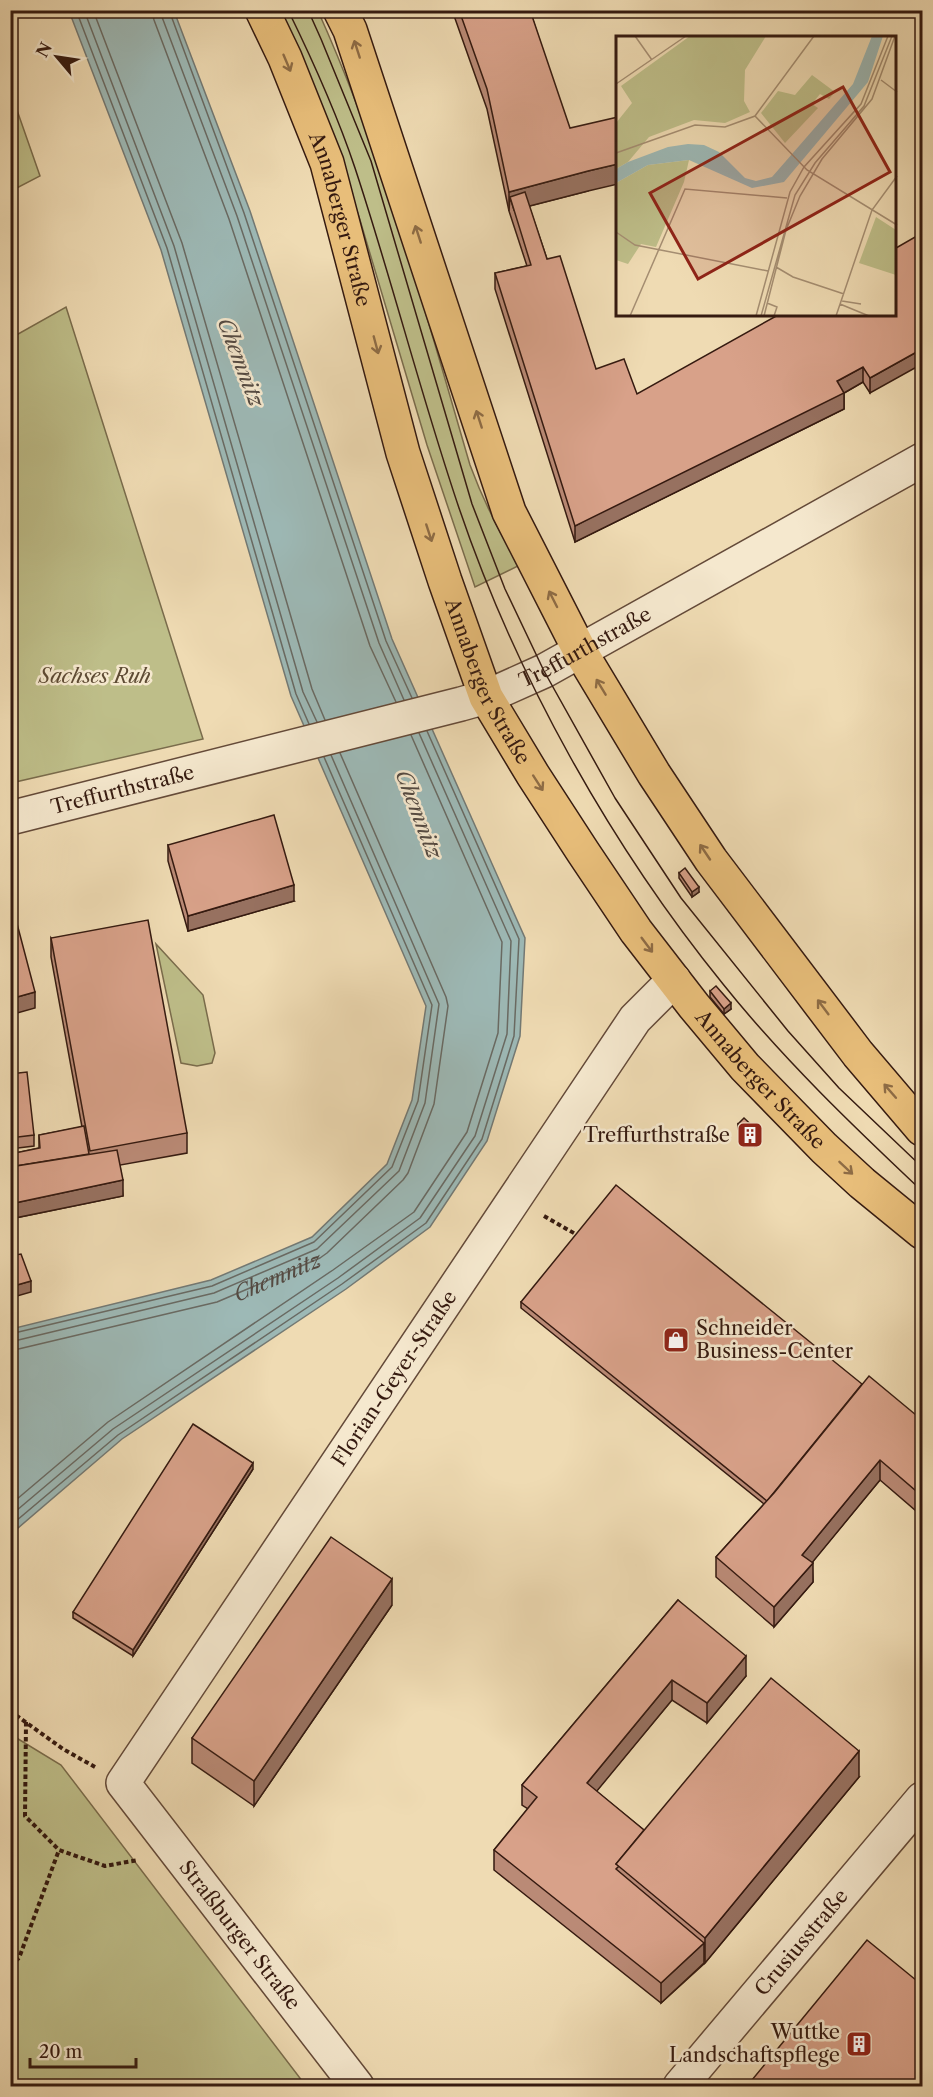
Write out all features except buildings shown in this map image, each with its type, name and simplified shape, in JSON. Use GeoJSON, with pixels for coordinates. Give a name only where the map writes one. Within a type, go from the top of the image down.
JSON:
{"type":"FeatureCollection","features":[{"type":"Feature","properties":{"kind":"main road","name":"Annaberger Straße"},"geometry":{"type":"LineString","coordinates":[[262,10],[285,58],[327,163],[404,453],[445,581],[474,700],[533,775],[636,931],[745,1067],[817,1141],[862,1183],[922,1232]]}},
{"type":"Feature","properties":{"kind":"main road"},"geometry":{"type":"LineString","coordinates":[[340,10],[350,30],[399,173],[509,512],[580,651],[654,774],[711,861],[858,1054],[922,1129]]}},
{"type":"Feature","properties":{"kind":"street","name":"Treffurthstraße"},"geometry":{"type":"LineString","coordinates":[[10,818],[274,753],[474,700],[528,679],[922,460]]}},
{"type":"Feature","properties":{"kind":"street","name":"Florian-Geyer-Straße"},"geometry":{"type":"LineString","coordinates":[[123,1783],[635,1019],[674,980]]}},
{"type":"Feature","properties":{"kind":"street","name":"Straßburger Straße"},"geometry":{"type":"LineString","coordinates":[[123,1783],[357,2086]]}},
{"type":"Feature","properties":{"kind":"street","name":"Crusiusstraße"},"geometry":{"type":"LineString","coordinates":[[680,2086],[922,1799]]}},
{"type":"Feature","properties":{"kind":"path"},"geometry":{"type":"LineString","coordinates":[[10,1711],[63,1749],[123,1783]]}},
{"type":"Feature","properties":{"kind":"path"},"geometry":{"type":"LineString","coordinates":[[26,1722],[25,1816],[59,1850],[105,1866],[177,1853]]}},
{"type":"Feature","properties":{"kind":"path"},"geometry":{"type":"LineString","coordinates":[[10,1966],[19,1958],[59,1850]]}},
{"type":"Feature","properties":{"kind":"green space"},"geometry":{"type":"Polygon","coordinates":[[[278,11],[318,11],[342,66],[383,178],[420,292],[470,465],[492,516],[520,565],[475,587],[427,445],[360,220],[332,135],[278,11]]]}},
{"type":"Feature","properties":{"kind":"green space"},"geometry":{"type":"Polygon","coordinates":[[[11,93],[40,176],[10,191],[11,93]]]}},
{"type":"Feature","properties":{"kind":"green space","name":"Sachses Ruh"},"geometry":{"type":"Polygon","coordinates":[[[66,307],[203,739],[11,783],[11,338],[66,307]]]}},
{"type":"Feature","properties":{"kind":"green space"},"geometry":{"type":"Polygon","coordinates":[[[156,944],[203,995],[215,1053],[212,1063],[197,1066],[181,1063],[156,944]]]}},
{"type":"Feature","properties":{"kind":"green space"},"geometry":{"type":"Polygon","coordinates":[[[10,1734],[61,1765],[306,2086],[11,2086],[10,1734]]]}},
{"type":"Feature","properties":{"kind":"water","name":"Chemnitz"},"geometry":{"type":"Polygon","coordinates":[[[69,11],[174,11],[250,211],[392,639],[525,938],[520,1036],[487,1141],[430,1227],[346,1289],[122,1439],[11,1534],[11,1329],[211,1280],[312,1237],[387,1164],[412,1100],[426,1006],[291,696],[161,250],[69,11]]]}},
{"type":"Feature","properties":{"kind":"tram line"},"geometry":{"type":"LineString","coordinates":[[288,10],[324,88],[355,168],[445,466],[482,571],[538,696],[570,757],[605,817],[643,875],[723,984],[794,1065],[922,1191]]}},
{"type":"Feature","properties":{"kind":"tram line"},"geometry":{"type":"LineString","coordinates":[[308,10],[371,161],[472,504],[505,589],[544,671],[615,798],[681,898],[788,1031],[839,1088],[922,1167]]}},
{"type":"Feature","properties":{"kind":"place","name":"Treffurthstraße"},"geometry":{"type":"Point","coordinates":[750,1135]}},
{"type":"Feature","properties":{"kind":"place","name":"Schneider Business-Center"},"geometry":{"type":"Point","coordinates":[676,1340]}},
{"type":"Feature","properties":{"kind":"place","name":"Wuttke Landschaftspflege"},"geometry":{"type":"Point","coordinates":[859,2044]}}]}
